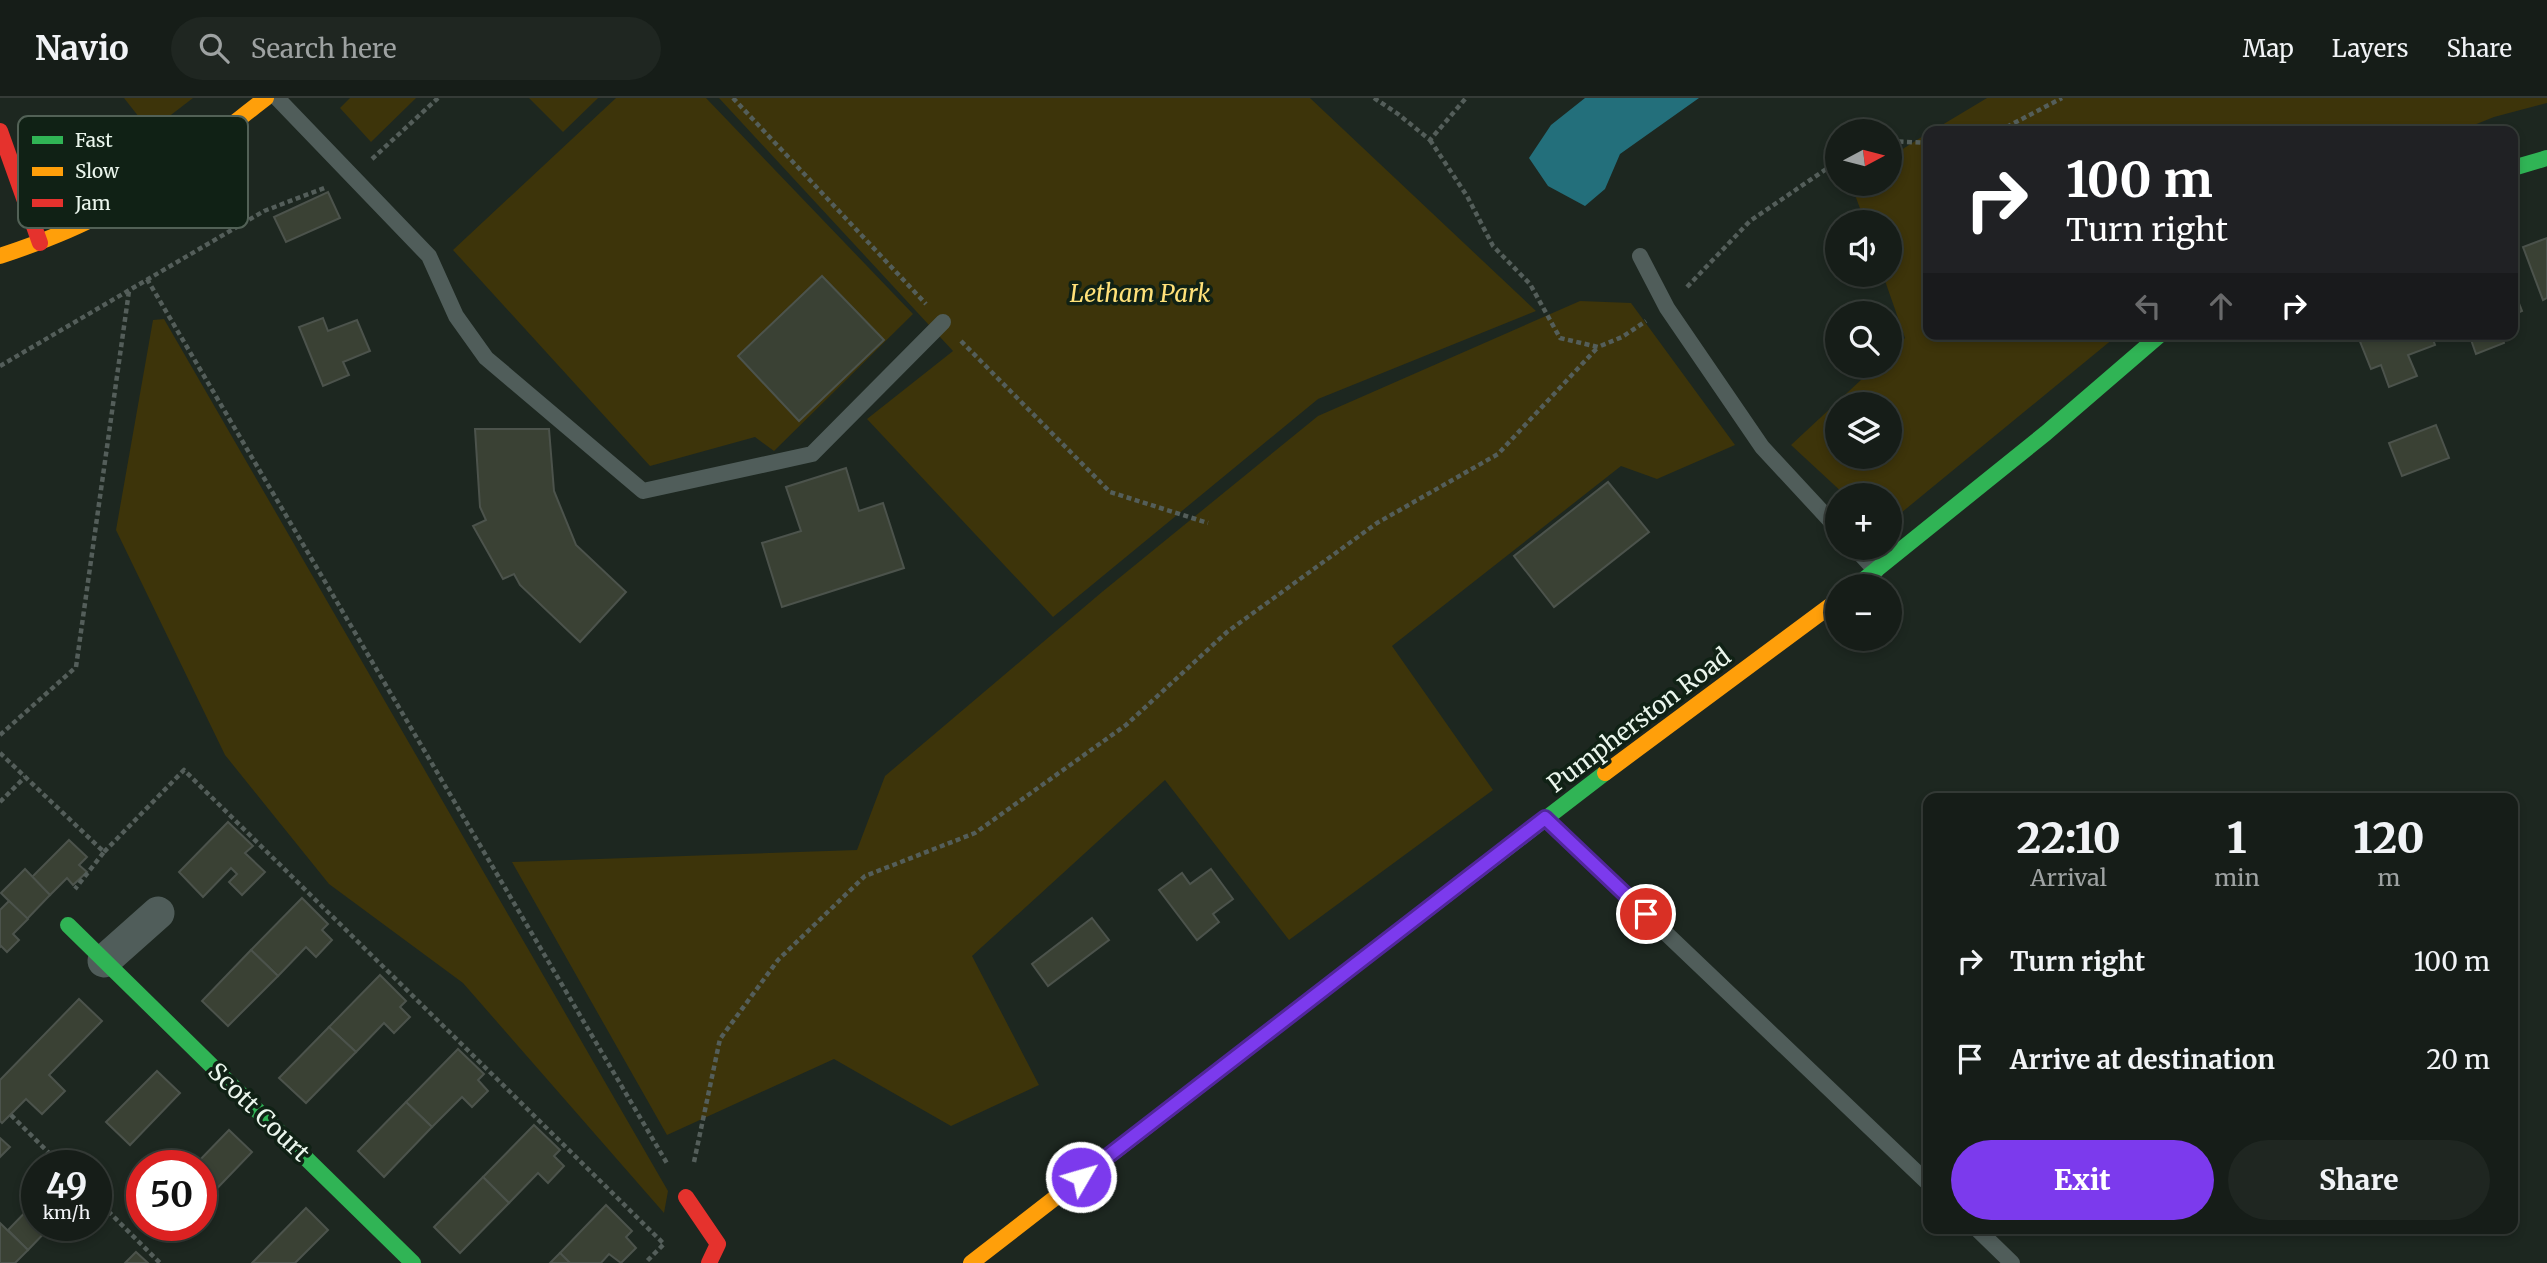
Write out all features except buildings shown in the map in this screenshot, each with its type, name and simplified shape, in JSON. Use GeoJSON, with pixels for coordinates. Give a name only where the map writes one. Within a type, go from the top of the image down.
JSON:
{"type":"FeatureCollection","features":[{"type":"Feature","properties":{"kind":"main road"},"geometry":{"type":"LineString","coordinates":[[243,116],[266,98]]}},
{"type":"Feature","properties":{"kind":"main road"},"geometry":{"type":"LineString","coordinates":[[0,131],[18,181]]}},
{"type":"Feature","properties":{"kind":"main road"},"geometry":{"type":"LineString","coordinates":[[2518,166],[2547,158]]}},
{"type":"Feature","properties":{"kind":"main road"},"geometry":{"type":"LineString","coordinates":[[35,228],[40,243]]}},
{"type":"Feature","properties":{"kind":"main road"},"geometry":{"type":"LineString","coordinates":[[0,256],[40,243],[71,228]]}},
{"type":"Feature","properties":{"kind":"main road"},"geometry":{"type":"LineString","coordinates":[[1872,574],[2046,433],[2154,340]]}},
{"type":"Feature","properties":{"kind":"main road","name":"Pumpherston Road"},"geometry":{"type":"LineString","coordinates":[[971,1263],[1545,818],[1825,610]]}},
{"type":"Feature","properties":{"kind":"main road","name":"Scott Court"},"geometry":{"type":"LineString","coordinates":[[68,925],[413,1263]]}},
{"type":"Feature","properties":{"kind":"main road"},"geometry":{"type":"LineString","coordinates":[[686,1197],[718,1244],[709,1263]]}},
{"type":"Feature","properties":{"kind":"street"},"geometry":{"type":"LineString","coordinates":[[104,961],[158,913]]}},
{"type":"Feature","properties":{"kind":"lane"},"geometry":{"type":"LineString","coordinates":[[277,98],[429,256],[456,316],[486,358],[643,491],[813,454],[943,322]]}},
{"type":"Feature","properties":{"kind":"lane"},"geometry":{"type":"LineString","coordinates":[[1640,256],[1667,307],[1762,447],[1825,515]]}},
{"type":"Feature","properties":{"kind":"lane"},"geometry":{"type":"LineString","coordinates":[[1866,560],[1876,571]]}},
{"type":"Feature","properties":{"kind":"lane"},"geometry":{"type":"LineString","coordinates":[[1545,818],[1923,1178]]}},
{"type":"Feature","properties":{"kind":"lane"},"geometry":{"type":"LineString","coordinates":[[1982,1234],[2012,1263]]}},
{"type":"Feature","properties":{"kind":"path"},"geometry":{"type":"LineString","coordinates":[[248,220],[264,211],[353,177],[438,98]]}},
{"type":"Feature","properties":{"kind":"path"},"geometry":{"type":"LineString","coordinates":[[1374,98],[1430,140],[1468,196],[1493,246],[1530,284],[1560,338],[1598,347]]}},
{"type":"Feature","properties":{"kind":"path"},"geometry":{"type":"LineString","coordinates":[[1430,140],[1466,98]]}},
{"type":"Feature","properties":{"kind":"path"},"geometry":{"type":"LineString","coordinates":[[2009,126],[2062,98]]}},
{"type":"Feature","properties":{"kind":"path"},"geometry":{"type":"LineString","coordinates":[[1902,142],[1923,143]]}},
{"type":"Feature","properties":{"kind":"path"},"geometry":{"type":"LineString","coordinates":[[686,1197],[720,1039],[778,960],[865,876],[975,833],[1126,725],[1227,632],[1366,531],[1498,454],[1598,347],[1622,337],[1667,307],[1750,221],[1825,170]]}},
{"type":"Feature","properties":{"kind":"path"},"geometry":{"type":"LineString","coordinates":[[0,366],[235,228]]}},
{"type":"Feature","properties":{"kind":"path"},"geometry":{"type":"LineString","coordinates":[[147,279],[686,1197]]}},
{"type":"Feature","properties":{"kind":"path"},"geometry":{"type":"LineString","coordinates":[[0,734],[76,667],[130,291]]}},
{"type":"Feature","properties":{"kind":"path"},"geometry":{"type":"LineString","coordinates":[[0,753],[104,852]]}},
{"type":"Feature","properties":{"kind":"path"},"geometry":{"type":"LineString","coordinates":[[68,925],[61,906],[104,852],[184,770],[664,1244],[645,1263]]}},
{"type":"Feature","properties":{"kind":"path"},"geometry":{"type":"LineString","coordinates":[[0,802],[25,777]]}},
{"type":"Feature","properties":{"kind":"path"},"geometry":{"type":"LineString","coordinates":[[11,1115],[46,1150]]}},
{"type":"Feature","properties":{"kind":"path"},"geometry":{"type":"LineString","coordinates":[[112,1215],[160,1263]]}},
{"type":"Feature","properties":{"kind":"green space"},"geometry":{"type":"Polygon","coordinates":[[[124,98],[193,98],[170,116],[138,116],[124,98]]]}},
{"type":"Feature","properties":{"kind":"green space"},"geometry":{"type":"Polygon","coordinates":[[[350,98],[416,98],[371,142],[340,108],[350,98]]]}},
{"type":"Feature","properties":{"kind":"green space"},"geometry":{"type":"Polygon","coordinates":[[[529,98],[598,98],[563,132],[529,98]]]}},
{"type":"Feature","properties":{"kind":"green space"},"geometry":{"type":"Polygon","coordinates":[[[616,98],[706,98],[913,314],[774,451],[755,437],[650,466],[453,250],[616,98]]]}},
{"type":"Feature","properties":{"kind":"green space","name":"Letham Park"},"geometry":{"type":"Polygon","coordinates":[[[719,98],[1310,98],[1536,311],[1318,399],[1053,617],[867,419],[953,351],[719,98]]]}},
{"type":"Feature","properties":{"kind":"green space"},"geometry":{"type":"Polygon","coordinates":[[[1987,98],[2547,98],[2547,103],[2472,126],[1940,126],[1987,98]]]}},
{"type":"Feature","properties":{"kind":"green space"},"geometry":{"type":"Polygon","coordinates":[[[1923,136],[1923,340],[2112,340],[1902,512],[1902,483],[1832,483],[1791,445],[1825,413],[1825,469],[1902,469],[1902,392],[1848,392],[1863,378],[1902,378],[1902,341],[1905,338],[1902,329],[1902,301],[1892,301],[1887,287],[1902,287],[1902,210],[1861,210],[1855,196],[1902,196],[1902,149],[1923,136]]]}},
{"type":"Feature","properties":{"kind":"green space"},"geometry":{"type":"Polygon","coordinates":[[[1580,301],[1631,303],[1735,445],[1657,479],[1621,466],[1392,646],[1493,790],[1289,940],[1165,780],[972,956],[1039,1085],[951,1126],[834,1059],[667,1135],[512,862],[857,850],[885,776],[1102,592],[1318,416],[1580,301]]]}},
{"type":"Feature","properties":{"kind":"green space"},"geometry":{"type":"Polygon","coordinates":[[[164,319],[668,1191],[664,1213],[463,983],[329,884],[225,755],[116,530],[153,320],[164,319]]]}},
{"type":"Feature","properties":{"kind":"water"},"geometry":{"type":"Polygon","coordinates":[[[1585,98],[1699,98],[1620,154],[1605,189],[1585,206],[1548,186],[1529,158],[1551,125],[1585,98]]]}},
{"type":"Feature","properties":{"kind":"traffic: fast"},"geometry":{"type":"LineString","coordinates":[[2518,167],[2547,158]]}},
{"type":"Feature","properties":{"kind":"traffic: fast"},"geometry":{"type":"LineString","coordinates":[[1871,574],[2046,433],[2154,340]]}},
{"type":"Feature","properties":{"kind":"traffic: fast"},"geometry":{"type":"LineString","coordinates":[[1311,999],[1605,773]]}},
{"type":"Feature","properties":{"kind":"traffic: fast"},"geometry":{"type":"LineString","coordinates":[[68,925],[413,1263]]}},
{"type":"Feature","properties":{"kind":"traffic: slow"},"geometry":{"type":"LineString","coordinates":[[242,116],[266,98]]}},
{"type":"Feature","properties":{"kind":"traffic: slow"},"geometry":{"type":"LineString","coordinates":[[0,256],[73,228]]}},
{"type":"Feature","properties":{"kind":"traffic: slow"},"geometry":{"type":"LineString","coordinates":[[1605,773],[1825,610]]}},
{"type":"Feature","properties":{"kind":"traffic: slow"},"geometry":{"type":"LineString","coordinates":[[971,1263],[1311,999]]}},
{"type":"Feature","properties":{"kind":"traffic: jam"},"geometry":{"type":"LineString","coordinates":[[0,131],[18,181]]}},
{"type":"Feature","properties":{"kind":"traffic: jam"},"geometry":{"type":"LineString","coordinates":[[35,228],[40,243]]}},
{"type":"Feature","properties":{"kind":"traffic: jam"},"geometry":{"type":"LineString","coordinates":[[686,1197],[718,1244],[709,1263]]}},
{"type":"Feature","properties":{"kind":"route"},"geometry":{"type":"LineString","coordinates":[[1081,1177],[1545,818],[1646,914]]}}]}
